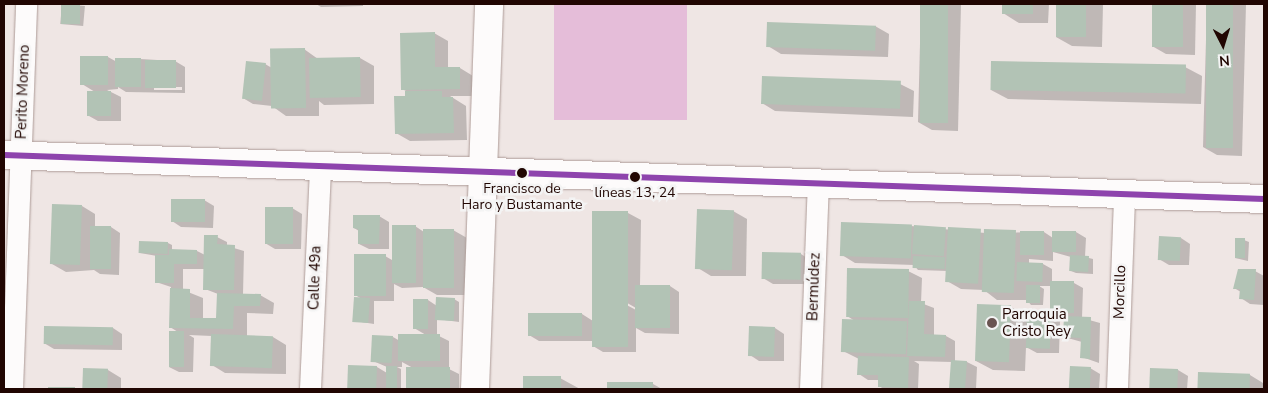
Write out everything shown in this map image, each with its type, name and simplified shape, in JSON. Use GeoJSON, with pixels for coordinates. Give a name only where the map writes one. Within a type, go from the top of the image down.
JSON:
{"type":"FeatureCollection","features":[{"type":"Feature","properties":{"kind":"main road"},"geometry":{"type":"LineString","coordinates":[[475,389],[489,4]]}},
{"type":"Feature","properties":{"kind":"main road"},"geometry":{"type":"LineString","coordinates":[[12,155],[1264,199]]}},
{"type":"Feature","properties":{"kind":"street","name":"Perito Moreno"},"geometry":{"type":"LineString","coordinates":[[12,389],[12,155],[26,4]]}},
{"type":"Feature","properties":{"kind":"street","name":"Calle 49a"},"geometry":{"type":"LineString","coordinates":[[310,389],[320,167]]}},
{"type":"Feature","properties":{"kind":"street","name":"Bermúdez"},"geometry":{"type":"LineString","coordinates":[[810,389],[818,184]]}},
{"type":"Feature","properties":{"kind":"street","name":"Morcillo"},"geometry":{"type":"LineString","coordinates":[[1117,389],[1124,195]]}},
{"type":"Feature","properties":{"kind":"shaded area"},"geometry":{"type":"Polygon","coordinates":[[[554,4],[687,4],[687,120],[554,120],[554,4]]]}},
{"type":"Feature","properties":{"kind":"building"},"geometry":{"type":"Polygon","coordinates":[[[61,4],[80,4],[80,24],[61,24],[61,4]]]}},
{"type":"Feature","properties":{"kind":"building"},"geometry":{"type":"Polygon","coordinates":[[[920,4],[948,4],[948,123],[920,123],[920,4]]]}},
{"type":"Feature","properties":{"kind":"building"},"geometry":{"type":"Polygon","coordinates":[[[1002,4],[1033,4],[1033,14],[1002,14],[1002,4]]]}},
{"type":"Feature","properties":{"kind":"building"},"geometry":{"type":"Polygon","coordinates":[[[1056,4],[1086,4],[1086,37],[1056,37],[1056,4]]]}},
{"type":"Feature","properties":{"kind":"building"},"geometry":{"type":"Polygon","coordinates":[[[1152,4],[1183,4],[1183,47],[1152,47],[1152,4]]]}},
{"type":"Feature","properties":{"kind":"building"},"geometry":{"type":"Polygon","coordinates":[[[1206,4],[1233,4],[1233,148],[1206,148],[1206,4]]]}},
{"type":"Feature","properties":{"kind":"building"},"geometry":{"type":"Polygon","coordinates":[[[767,22],[876,26],[875,51],[766,47],[767,22]]]}},
{"type":"Feature","properties":{"kind":"building"},"geometry":{"type":"Polygon","coordinates":[[[435,32],[435,67],[460,67],[460,89],[401,90],[400,33],[435,32]]]}},
{"type":"Feature","properties":{"kind":"building"},"geometry":{"type":"Polygon","coordinates":[[[305,48],[306,108],[271,109],[270,49],[305,48]]]}},
{"type":"Feature","properties":{"kind":"building"},"geometry":{"type":"Polygon","coordinates":[[[80,56],[108,56],[108,85],[80,85],[80,56]]]}},
{"type":"Feature","properties":{"kind":"building"},"geometry":{"type":"Polygon","coordinates":[[[360,57],[361,97],[310,98],[309,58],[360,57]]]}},
{"type":"Feature","properties":{"kind":"building"},"geometry":{"type":"Polygon","coordinates":[[[115,58],[141,58],[141,87],[115,87],[115,58]]]}},
{"type":"Feature","properties":{"kind":"building"},"geometry":{"type":"Polygon","coordinates":[[[145,60],[176,60],[176,88],[145,88],[145,60]]]}},
{"type":"Feature","properties":{"kind":"building"},"geometry":{"type":"Polygon","coordinates":[[[246,61],[266,63],[262,101],[242,99],[246,61]]]}},
{"type":"Feature","properties":{"kind":"building"},"geometry":{"type":"Polygon","coordinates":[[[991,61],[1186,64],[1185,93],[990,90],[991,61]]]}},
{"type":"Feature","properties":{"kind":"building"},"geometry":{"type":"Polygon","coordinates":[[[762,76],[901,81],[900,109],[761,104],[762,76]]]}},
{"type":"Feature","properties":{"kind":"building"},"geometry":{"type":"Polygon","coordinates":[[[87,91],[111,91],[111,116],[87,116],[87,91]]]}},
{"type":"Feature","properties":{"kind":"building"},"geometry":{"type":"Polygon","coordinates":[[[405,91],[442,91],[442,97],[453,97],[454,133],[395,134],[394,96],[405,96],[405,91]]]}},
{"type":"Feature","properties":{"kind":"building"},"geometry":{"type":"Polygon","coordinates":[[[171,199],[205,199],[205,222],[171,222],[171,199]]]}},
{"type":"Feature","properties":{"kind":"building"},"geometry":{"type":"Polygon","coordinates":[[[52,204],[82,205],[80,265],[50,264],[52,204]]]}},
{"type":"Feature","properties":{"kind":"building"},"geometry":{"type":"Polygon","coordinates":[[[265,207],[293,207],[293,244],[265,244],[265,207]]]}},
{"type":"Feature","properties":{"kind":"building"},"geometry":{"type":"Polygon","coordinates":[[[697,209],[734,210],[732,270],[695,269],[697,209]]]}},
{"type":"Feature","properties":{"kind":"building"},"geometry":{"type":"Polygon","coordinates":[[[592,211],[628,211],[628,347],[592,347],[592,211]]]}},
{"type":"Feature","properties":{"kind":"building"},"geometry":{"type":"Polygon","coordinates":[[[353,215],[380,215],[379,244],[358,244],[358,229],[353,228],[353,215]]]}},
{"type":"Feature","properties":{"kind":"building"},"geometry":{"type":"Polygon","coordinates":[[[841,222],[912,224],[911,258],[840,256],[841,222]]]}},
{"type":"Feature","properties":{"kind":"building"},"geometry":{"type":"Polygon","coordinates":[[[392,225],[416,225],[416,283],[392,283],[392,225]]]}},
{"type":"Feature","properties":{"kind":"building"},"geometry":{"type":"Polygon","coordinates":[[[914,225],[946,227],[944,256],[912,254],[914,225]]]}},
{"type":"Feature","properties":{"kind":"building"},"geometry":{"type":"Polygon","coordinates":[[[90,226],[111,226],[111,269],[90,269],[90,226]]]}},
{"type":"Feature","properties":{"kind":"building"},"geometry":{"type":"Polygon","coordinates":[[[948,227],[981,229],[978,284],[945,282],[948,227]]]}},
{"type":"Feature","properties":{"kind":"building"},"geometry":{"type":"Polygon","coordinates":[[[423,229],[454,229],[454,288],[423,288],[423,229]]]}},
{"type":"Feature","properties":{"kind":"building"},"geometry":{"type":"Polygon","coordinates":[[[984,229],[1016,230],[1014,293],[982,292],[984,229]]]}},
{"type":"Feature","properties":{"kind":"building"},"geometry":{"type":"Polygon","coordinates":[[[1020,231],[1044,231],[1044,255],[1020,255],[1020,231]]]}},
{"type":"Feature","properties":{"kind":"building"},"geometry":{"type":"Polygon","coordinates":[[[1052,231],[1076,231],[1076,252],[1052,252],[1052,231]]]}},
{"type":"Feature","properties":{"kind":"building"},"geometry":{"type":"Polygon","coordinates":[[[204,235],[218,235],[217,244],[235,245],[234,290],[203,290],[204,235]]]}},
{"type":"Feature","properties":{"kind":"building"},"geometry":{"type":"Polygon","coordinates":[[[1159,236],[1181,237],[1180,261],[1158,260],[1159,236]]]}},
{"type":"Feature","properties":{"kind":"building"},"geometry":{"type":"Polygon","coordinates":[[[1235,238],[1245,238],[1245,258],[1235,258],[1235,238]]]}},
{"type":"Feature","properties":{"kind":"building"},"geometry":{"type":"Polygon","coordinates":[[[139,241],[168,242],[168,254],[139,253],[139,241]]]}},
{"type":"Feature","properties":{"kind":"building"},"geometry":{"type":"Polygon","coordinates":[[[169,249],[197,250],[197,264],[174,264],[174,283],[155,283],[155,255],[169,255],[169,249]]]}},
{"type":"Feature","properties":{"kind":"building"},"geometry":{"type":"Polygon","coordinates":[[[762,252],[801,253],[801,280],[762,279],[762,252]]]}},
{"type":"Feature","properties":{"kind":"building"},"geometry":{"type":"Polygon","coordinates":[[[354,254],[386,254],[386,296],[354,296],[354,254]]]}},
{"type":"Feature","properties":{"kind":"building"},"geometry":{"type":"Polygon","coordinates":[[[1070,255],[1089,256],[1088,272],[1069,271],[1070,255]]]}},
{"type":"Feature","properties":{"kind":"building"},"geometry":{"type":"Polygon","coordinates":[[[913,256],[945,257],[945,269],[913,268],[913,256]]]}},
{"type":"Feature","properties":{"kind":"building"},"geometry":{"type":"Polygon","coordinates":[[[1017,262],[1043,263],[1042,282],[1016,281],[1017,262]]]}},
{"type":"Feature","properties":{"kind":"building"},"geometry":{"type":"Polygon","coordinates":[[[847,268],[909,269],[908,318],[846,317],[847,268]]]}},
{"type":"Feature","properties":{"kind":"building"},"geometry":{"type":"Polygon","coordinates":[[[1238,269],[1256,269],[1254,300],[1239,299],[1240,289],[1233,289],[1238,269]]]}},
{"type":"Feature","properties":{"kind":"building"},"geometry":{"type":"Polygon","coordinates":[[[1050,281],[1074,281],[1074,313],[1050,313],[1050,281]]]}},
{"type":"Feature","properties":{"kind":"building"},"geometry":{"type":"Polygon","coordinates":[[[635,285],[670,285],[670,328],[635,328],[635,285]]]}},
{"type":"Feature","properties":{"kind":"building"},"geometry":{"type":"Polygon","coordinates":[[[1026,285],[1040,285],[1040,303],[1026,303],[1026,285]]]}},
{"type":"Feature","properties":{"kind":"building"},"geometry":{"type":"Polygon","coordinates":[[[170,288],[190,289],[190,318],[216,318],[217,293],[261,294],[260,306],[234,306],[233,329],[169,328],[170,288]]]}},
{"type":"Feature","properties":{"kind":"building"},"geometry":{"type":"Polygon","coordinates":[[[354,297],[370,298],[368,323],[352,322],[354,297]]]}},
{"type":"Feature","properties":{"kind":"building"},"geometry":{"type":"Polygon","coordinates":[[[436,297],[455,298],[454,321],[435,320],[436,297]]]}},
{"type":"Feature","properties":{"kind":"building"},"geometry":{"type":"Polygon","coordinates":[[[413,299],[428,299],[428,329],[413,329],[413,299]]]}},
{"type":"Feature","properties":{"kind":"building"},"geometry":{"type":"Polygon","coordinates":[[[909,301],[925,301],[924,334],[946,335],[945,357],[907,356],[909,301]]]}},
{"type":"Feature","properties":{"kind":"building"},"geometry":{"type":"Polygon","coordinates":[[[977,304],[1011,305],[1009,362],[975,361],[977,304]]]}},
{"type":"Feature","properties":{"kind":"building"},"geometry":{"type":"Polygon","coordinates":[[[528,313],[582,313],[582,336],[528,336],[528,313]]]}},
{"type":"Feature","properties":{"kind":"building"},"geometry":{"type":"Polygon","coordinates":[[[1027,314],[1051,315],[1050,349],[1026,348],[1027,314]]]}},
{"type":"Feature","properties":{"kind":"building"},"geometry":{"type":"Polygon","coordinates":[[[1064,316],[1091,317],[1090,359],[1080,358],[1081,338],[1063,337],[1064,316]]]}},
{"type":"Feature","properties":{"kind":"building"},"geometry":{"type":"Polygon","coordinates":[[[842,319],[907,321],[906,354],[841,352],[842,319]]]}},
{"type":"Feature","properties":{"kind":"building"},"geometry":{"type":"Polygon","coordinates":[[[44,326],[113,327],[113,345],[44,344],[44,326]]]}},
{"type":"Feature","properties":{"kind":"building"},"geometry":{"type":"Polygon","coordinates":[[[749,326],[775,327],[774,357],[748,356],[749,326]]]}},
{"type":"Feature","properties":{"kind":"building"},"geometry":{"type":"Polygon","coordinates":[[[169,331],[184,331],[184,367],[169,367],[169,331]]]}},
{"type":"Feature","properties":{"kind":"building"},"geometry":{"type":"Polygon","coordinates":[[[211,334],[273,336],[272,368],[210,366],[211,334]]]}},
{"type":"Feature","properties":{"kind":"building"},"geometry":{"type":"Polygon","coordinates":[[[398,334],[440,334],[440,361],[398,361],[398,334]]]}},
{"type":"Feature","properties":{"kind":"building"},"geometry":{"type":"Polygon","coordinates":[[[372,335],[393,336],[392,363],[371,362],[372,335]]]}},
{"type":"Feature","properties":{"kind":"building"},"geometry":{"type":"Polygon","coordinates":[[[858,356],[909,357],[908,388],[878,387],[878,375],[857,375],[858,356]]]}},
{"type":"Feature","properties":{"kind":"building"},"geometry":{"type":"Polygon","coordinates":[[[951,360],[967,361],[965,389],[949,389],[951,360]]]}},
{"type":"Feature","properties":{"kind":"building"},"geometry":{"type":"Polygon","coordinates":[[[348,365],[377,366],[376,389],[347,389],[348,365]]]}},
{"type":"Feature","properties":{"kind":"building"},"geometry":{"type":"Polygon","coordinates":[[[386,366],[397,366],[397,389],[386,389],[386,366]]]}},
{"type":"Feature","properties":{"kind":"building"},"geometry":{"type":"Polygon","coordinates":[[[1070,366],[1091,367],[1090,389],[1069,389],[1070,366]]]}},
{"type":"Feature","properties":{"kind":"building"},"geometry":{"type":"Polygon","coordinates":[[[406,367],[450,367],[450,389],[406,389],[406,367]]]}},
{"type":"Feature","properties":{"kind":"building"},"geometry":{"type":"Polygon","coordinates":[[[83,368],[108,369],[107,389],[82,389],[83,368]]]}},
{"type":"Feature","properties":{"kind":"building"},"geometry":{"type":"Polygon","coordinates":[[[1150,368],[1178,369],[1177,389],[1149,389],[1150,368]]]}},
{"type":"Feature","properties":{"kind":"building"},"geometry":{"type":"Polygon","coordinates":[[[1198,372],[1250,374],[1249,389],[1197,389],[1198,372]]]}},
{"type":"Feature","properties":{"kind":"building"},"geometry":{"type":"Polygon","coordinates":[[[523,376],[561,376],[561,389],[523,389],[523,376]]]}},
{"type":"Feature","properties":{"kind":"building"},"geometry":{"type":"Polygon","coordinates":[[[607,382],[653,382],[653,389],[607,389],[607,382]]]}},
{"type":"Feature","properties":{"kind":"building"},"geometry":{"type":"Polygon","coordinates":[[[48,387],[75,387],[75,389],[48,389],[48,387]]]}},
{"type":"Feature","properties":{"kind":"transit line"},"geometry":{"type":"LineString","coordinates":[[4,155],[1264,199]]}},
{"type":"Feature","properties":{"kind":"place","name":"Francisco de Haro y Bustamante"},"geometry":{"type":"Point","coordinates":[522,173]}},
{"type":"Feature","properties":{"kind":"place","name":"líneas 13, 24"},"geometry":{"type":"Point","coordinates":[635,177]}},
{"type":"Feature","properties":{"kind":"place","name":"Parroquia Cristo Rey"},"geometry":{"type":"Point","coordinates":[992,323]}}]}
